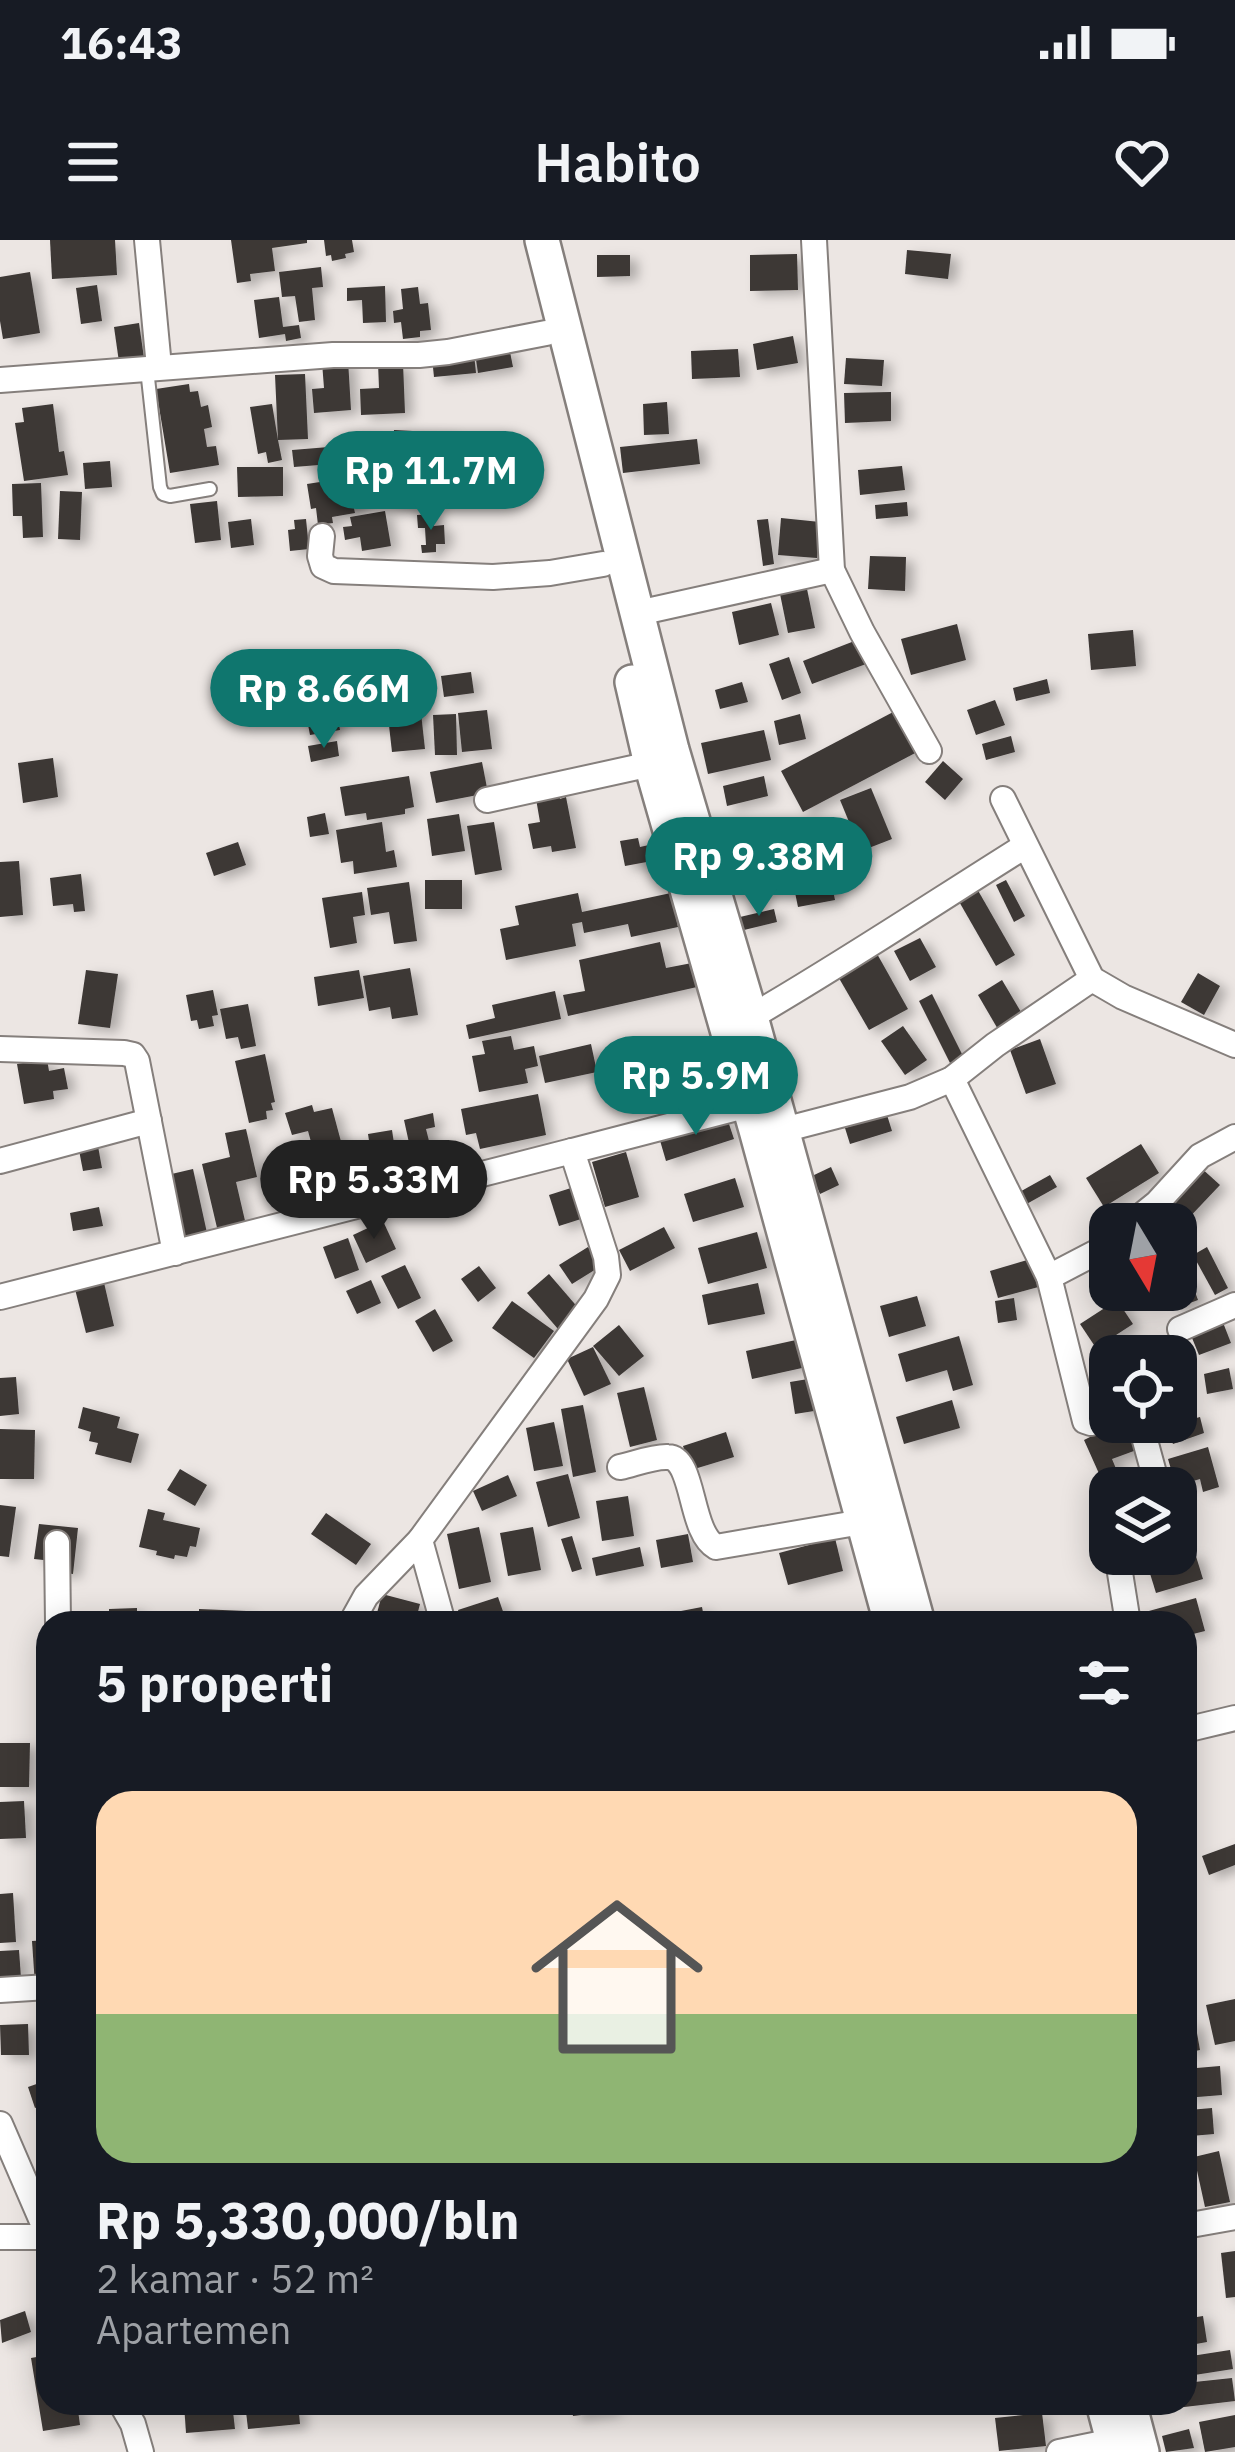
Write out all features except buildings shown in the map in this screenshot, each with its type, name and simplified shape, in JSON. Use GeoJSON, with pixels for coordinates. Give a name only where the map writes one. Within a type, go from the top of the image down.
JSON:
{"type":"FeatureCollection","features":[{"type":"Feature","properties":{"kind":"street"},"geometry":{"type":"LineString","coordinates":[[147,240],[153,368]]}},
{"type":"Feature","properties":{"kind":"street"},"geometry":{"type":"LineString","coordinates":[[522,240],[651,764],[888,1611]]}},
{"type":"Feature","properties":{"kind":"street"},"geometry":{"type":"LineString","coordinates":[[542,240],[672,750],[783,1130],[915,1611]]}},
{"type":"Feature","properties":{"kind":"street"},"geometry":{"type":"LineString","coordinates":[[814,240],[832,571],[928,751]]}},
{"type":"Feature","properties":{"kind":"street"},"geometry":{"type":"LineString","coordinates":[[0,380],[333,355],[419,355],[546,333]]}},
{"type":"Feature","properties":{"kind":"street"},"geometry":{"type":"LineString","coordinates":[[322,536],[323,566],[334,571],[493,577],[603,564]]}},
{"type":"Feature","properties":{"kind":"street"},"geometry":{"type":"LineString","coordinates":[[638,613],[832,571]]}},
{"type":"Feature","properties":{"kind":"street"},"geometry":{"type":"LineString","coordinates":[[488,800],[651,764]]}},
{"type":"Feature","properties":{"kind":"street"},"geometry":{"type":"LineString","coordinates":[[1003,799],[1092,979],[1235,1045]]}},
{"type":"Feature","properties":{"kind":"street"},"geometry":{"type":"LineString","coordinates":[[751,1017],[1025,846]]}},
{"type":"Feature","properties":{"kind":"street"},"geometry":{"type":"LineString","coordinates":[[783,1130],[910,1097],[952,1079],[1092,979]]}},
{"type":"Feature","properties":{"kind":"street"},"geometry":{"type":"LineString","coordinates":[[0,1049],[133,1055],[176,1252]]}},
{"type":"Feature","properties":{"kind":"street"},"geometry":{"type":"LineString","coordinates":[[952,1079],[1049,1277],[1089,1422]]}},
{"type":"Feature","properties":{"kind":"street"},"geometry":{"type":"LineString","coordinates":[[0,1297],[748,1106]]}},
{"type":"Feature","properties":{"kind":"street"},"geometry":{"type":"LineString","coordinates":[[0,1161],[149,1120]]}},
{"type":"Feature","properties":{"kind":"street"},"geometry":{"type":"LineString","coordinates":[[1157,1203],[1200,1156],[1235,1137]]}},
{"type":"Feature","properties":{"kind":"street"},"geometry":{"type":"LineString","coordinates":[[358,1611],[366,1596],[420,1540],[604,1287],[606,1258],[572,1151]]}},
{"type":"Feature","properties":{"kind":"street"},"geometry":{"type":"LineString","coordinates":[[1049,1277],[1089,1256]]}},
{"type":"Feature","properties":{"kind":"street"},"geometry":{"type":"LineString","coordinates":[[1180,1329],[1235,1305]]}},
{"type":"Feature","properties":{"kind":"street"},"geometry":{"type":"LineString","coordinates":[[620,1467],[669,1456],[677,1460],[684,1468],[701,1532],[716,1547],[862,1522]]}},
{"type":"Feature","properties":{"kind":"street"},"geometry":{"type":"LineString","coordinates":[[420,1540],[440,1611]]}},
{"type":"Feature","properties":{"kind":"street"},"geometry":{"type":"LineString","coordinates":[[57,1543],[58,1611]]}},
{"type":"Feature","properties":{"kind":"street"},"geometry":{"type":"LineString","coordinates":[[1121,1575],[1126,1611]]}},
{"type":"Feature","properties":{"kind":"street"},"geometry":{"type":"LineString","coordinates":[[1197,1727],[1235,1718]]}},
{"type":"Feature","properties":{"kind":"street"},"geometry":{"type":"LineString","coordinates":[[0,1990],[36,1988]]}},
{"type":"Feature","properties":{"kind":"street"},"geometry":{"type":"LineString","coordinates":[[0,2124],[36,2186]]}},
{"type":"Feature","properties":{"kind":"street"},"geometry":{"type":"LineString","coordinates":[[1197,2223],[1235,2217]]}},
{"type":"Feature","properties":{"kind":"street"},"geometry":{"type":"LineString","coordinates":[[0,2237],[36,2236]]}},
{"type":"Feature","properties":{"kind":"street"},"geometry":{"type":"LineString","coordinates":[[128,2415],[141,2452]]}},
{"type":"Feature","properties":{"kind":"street"},"geometry":{"type":"LineString","coordinates":[[1109,2415],[1124,2448]]}},
{"type":"Feature","properties":{"kind":"street"},"geometry":{"type":"LineString","coordinates":[[1124,2448],[1128,2415]]}},
{"type":"Feature","properties":{"kind":"street"},"geometry":{"type":"LineString","coordinates":[[1060,2452],[1124,2448]]}},
{"type":"Feature","properties":{"kind":"lane"},"geometry":{"type":"LineString","coordinates":[[153,368],[160,487],[170,496],[210,489]]}}]}
